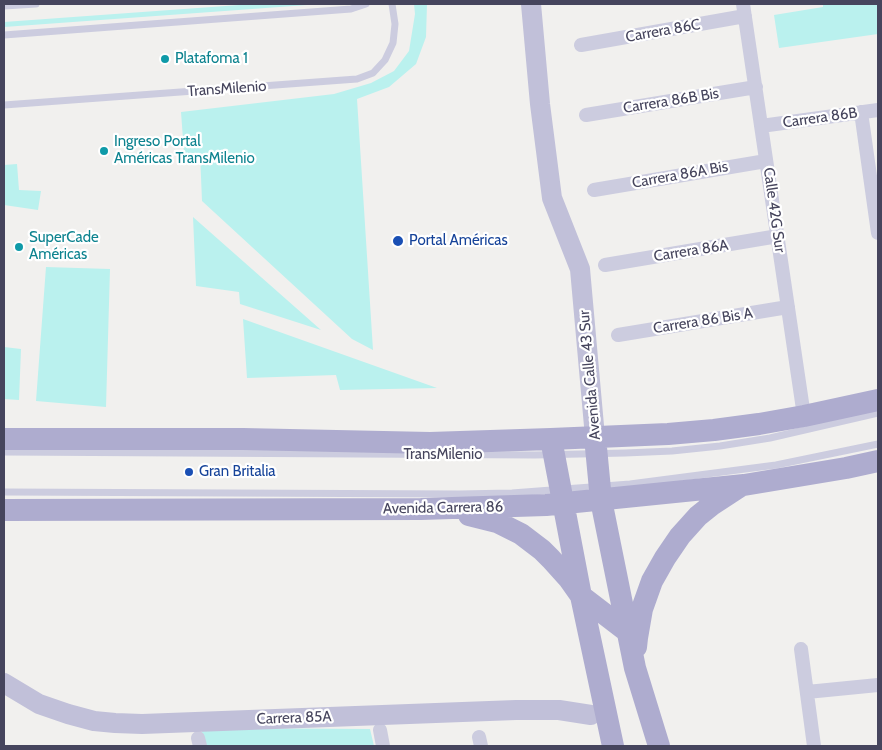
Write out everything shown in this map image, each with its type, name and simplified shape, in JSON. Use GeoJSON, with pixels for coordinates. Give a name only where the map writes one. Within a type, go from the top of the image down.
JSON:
{"type":"FeatureCollection","features":[{"type":"Feature","properties":{"kind":"main road"},"geometry":{"type":"LineString","coordinates":[[4,439],[233,439],[553,447],[596,446],[668,434],[759,424],[878,400]]}},
{"type":"Feature","properties":{"kind":"main road","name":"Avenida Calle 43 Sur"},"geometry":{"type":"LineString","coordinates":[[596,446],[601,493],[635,668],[659,746]]}},
{"type":"Feature","properties":{"kind":"main road"},"geometry":{"type":"LineString","coordinates":[[553,447],[581,596],[613,746]]}},
{"type":"Feature","properties":{"kind":"main road","name":"Avenida Carrera 86"},"geometry":{"type":"LineString","coordinates":[[4,510],[421,509],[562,496],[744,484],[878,461]]}},
{"type":"Feature","properties":{"kind":"main road"},"geometry":{"type":"LineString","coordinates":[[635,668],[637,638],[642,609],[652,581],[664,558],[698,516],[744,484]]}},
{"type":"Feature","properties":{"kind":"main road"},"geometry":{"type":"LineString","coordinates":[[421,509],[484,518],[498,522],[515,531],[532,542],[551,559],[581,596],[628,632]]}},
{"type":"Feature","properties":{"kind":"street","name":"Avenida Calle 43 Sur"},"geometry":{"type":"LineString","coordinates":[[531,4],[540,104],[552,198],[580,269],[596,446]]}},
{"type":"Feature","properties":{"kind":"street"},"geometry":{"type":"LineString","coordinates":[[540,104],[542,4]]}},
{"type":"Feature","properties":{"kind":"street","name":"Carrera 86C"},"geometry":{"type":"LineString","coordinates":[[581,45],[744,10]]}},
{"type":"Feature","properties":{"kind":"street","name":"Calle 42G Sur"},"geometry":{"type":"LineString","coordinates":[[744,10],[804,416]]}},
{"type":"Feature","properties":{"kind":"street","name":"Carrera 86B Bis"},"geometry":{"type":"LineString","coordinates":[[586,115],[756,87]]}},
{"type":"Feature","properties":{"kind":"street","name":"Carrera 86B"},"geometry":{"type":"LineString","coordinates":[[761,126],[878,110]]}},
{"type":"Feature","properties":{"kind":"street"},"geometry":{"type":"LineString","coordinates":[[861,112],[878,233]]}},
{"type":"Feature","properties":{"kind":"street","name":"Carrera 86A Bis"},"geometry":{"type":"LineString","coordinates":[[594,190],[766,161]]}},
{"type":"Feature","properties":{"kind":"street","name":"Carrera 86A"},"geometry":{"type":"LineString","coordinates":[[604,265],[778,236]]}},
{"type":"Feature","properties":{"kind":"street","name":"Carrera 86 Bis A"},"geometry":{"type":"LineString","coordinates":[[618,335],[788,308]]}},
{"type":"Feature","properties":{"kind":"street"},"geometry":{"type":"LineString","coordinates":[[801,649],[814,746]]}},
{"type":"Feature","properties":{"kind":"street","name":"Carrera 85A"},"geometry":{"type":"LineString","coordinates":[[4,683],[39,704],[94,721],[115,723],[142,724],[516,710],[559,710],[591,715]]}},
{"type":"Feature","properties":{"kind":"street"},"geometry":{"type":"LineString","coordinates":[[807,692],[878,685]]}},
{"type":"Feature","properties":{"kind":"street"},"geometry":{"type":"LineString","coordinates":[[380,730],[383,746]]}},
{"type":"Feature","properties":{"kind":"lane"},"geometry":{"type":"LineString","coordinates":[[4,6],[36,4]]}},
{"type":"Feature","properties":{"kind":"lane"},"geometry":{"type":"LineString","coordinates":[[4,35],[351,9],[366,4]]}},
{"type":"Feature","properties":{"kind":"lane","name":"TransMilenio"},"geometry":{"type":"LineString","coordinates":[[4,105],[357,79],[373,73],[385,60],[393,43],[392,4]]}},
{"type":"Feature","properties":{"kind":"lane"},"geometry":{"type":"LineString","coordinates":[[596,446],[672,451],[720,446],[770,438],[878,413]]}},
{"type":"Feature","properties":{"kind":"lane"},"geometry":{"type":"LineString","coordinates":[[601,493],[630,484],[776,465],[878,444]]}},
{"type":"Feature","properties":{"kind":"lane","name":"TransMilenio"},"geometry":{"type":"LineString","coordinates":[[4,452],[553,447]]}},
{"type":"Feature","properties":{"kind":"lane"},"geometry":{"type":"LineString","coordinates":[[4,492],[512,493],[562,496]]}},
{"type":"Feature","properties":{"kind":"shaded area"},"geometry":{"type":"Polygon","coordinates":[[[253,4],[321,4],[4,27],[4,22],[253,4]]]}},
{"type":"Feature","properties":{"kind":"shaded area"},"geometry":{"type":"Polygon","coordinates":[[[414,4],[427,4],[426,37],[416,64],[389,87],[357,99],[373,350],[352,339],[202,201],[200,153],[184,153],[181,112],[334,94],[371,83],[394,71],[409,51],[415,14],[414,4]]]}},
{"type":"Feature","properties":{"kind":"shaded area"},"geometry":{"type":"Polygon","coordinates":[[[823,4],[878,4],[878,34],[779,48],[774,15],[823,7],[823,4]]]}},
{"type":"Feature","properties":{"kind":"shaded area"},"geometry":{"type":"Polygon","coordinates":[[[17,164],[19,190],[41,191],[38,210],[4,205],[4,165],[17,164]]]}},
{"type":"Feature","properties":{"kind":"shaded area"},"geometry":{"type":"Polygon","coordinates":[[[193,217],[321,330],[240,304],[239,292],[196,286],[193,217]]]}},
{"type":"Feature","properties":{"kind":"shaded area"},"geometry":{"type":"Polygon","coordinates":[[[46,267],[110,269],[106,407],[36,401],[46,267]]]}},
{"type":"Feature","properties":{"kind":"shaded area"},"geometry":{"type":"Polygon","coordinates":[[[243,319],[437,388],[340,390],[336,375],[247,378],[243,319]]]}},
{"type":"Feature","properties":{"kind":"shaded area"},"geometry":{"type":"Polygon","coordinates":[[[4,347],[21,349],[19,400],[4,399],[4,347]]]}},
{"type":"Feature","properties":{"kind":"shaded area"},"geometry":{"type":"Polygon","coordinates":[[[201,728],[370,729],[374,746],[205,746],[201,728]]]}},
{"type":"Feature","properties":{"kind":"place","name":"Platafoma 1"},"geometry":{"type":"Point","coordinates":[165,59]}},
{"type":"Feature","properties":{"kind":"place","name":"Ingreso Portal Américas TransMilenio"},"geometry":{"type":"Point","coordinates":[104,151]}},
{"type":"Feature","properties":{"kind":"place","name":"Portal Américas"},"geometry":{"type":"Point","coordinates":[398,241]}},
{"type":"Feature","properties":{"kind":"place","name":"SuperCade Américas"},"geometry":{"type":"Point","coordinates":[19,247]}},
{"type":"Feature","properties":{"kind":"place","name":"Gran Britalia"},"geometry":{"type":"Point","coordinates":[189,472]}}]}
